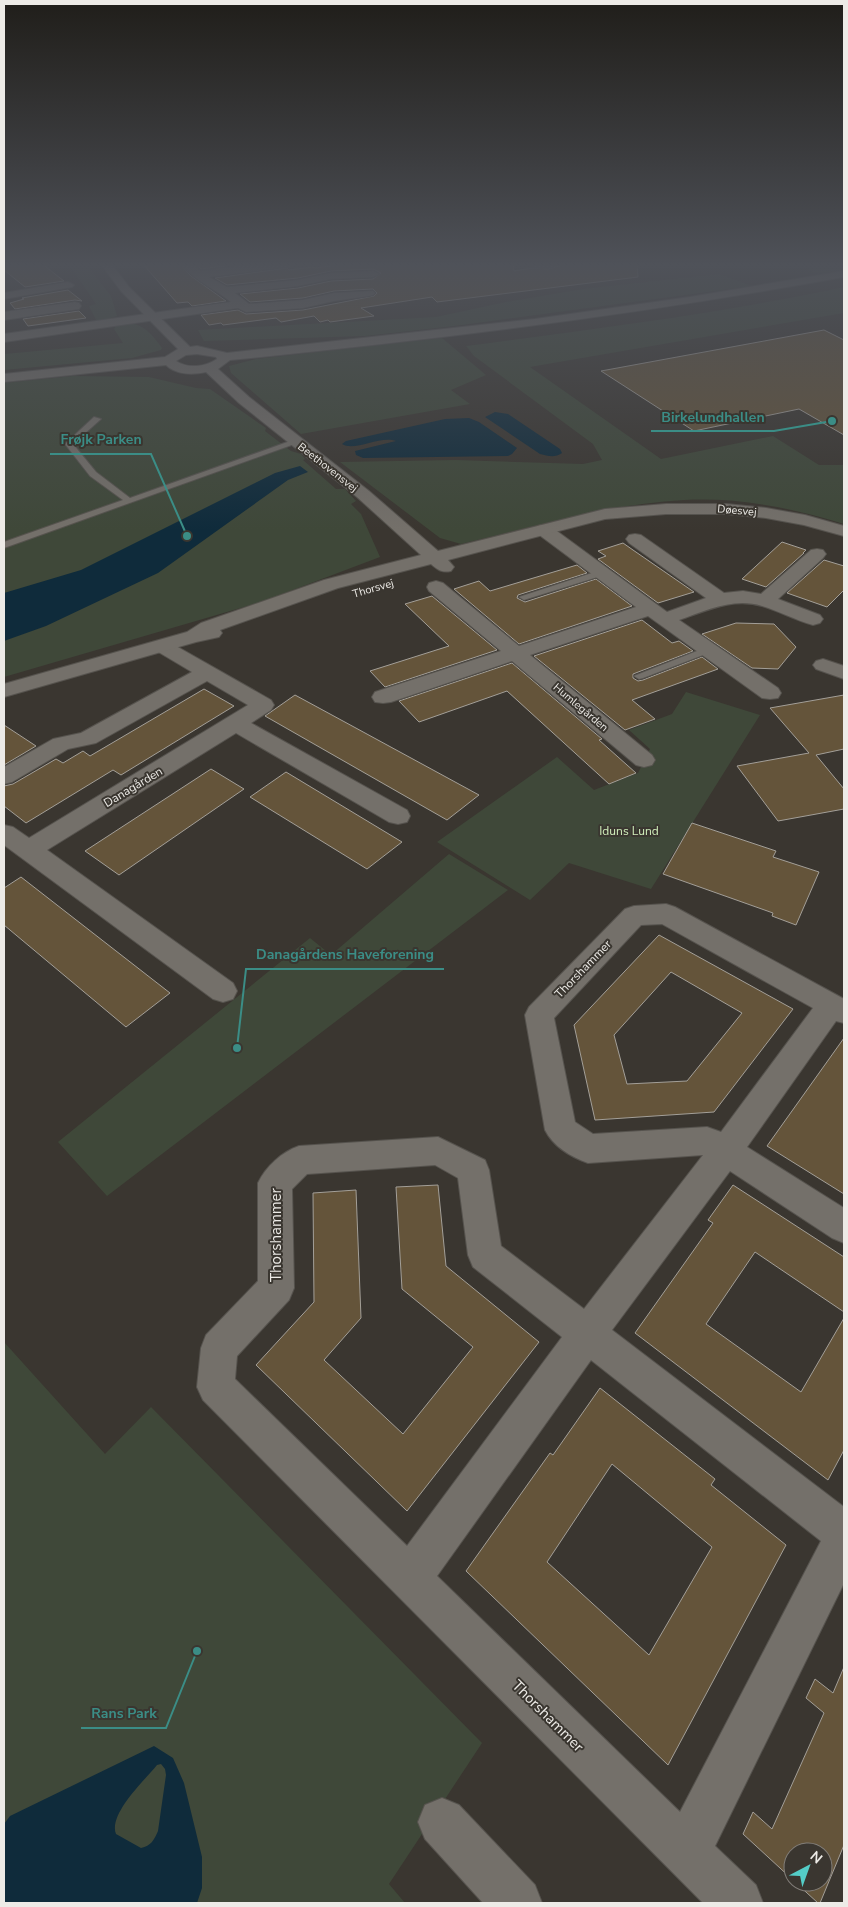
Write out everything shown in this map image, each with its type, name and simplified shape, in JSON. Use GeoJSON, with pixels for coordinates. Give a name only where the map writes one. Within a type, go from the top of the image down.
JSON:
{"type":"FeatureCollection","features":[{"type":"Feature","properties":{"kind":"street"},"geometry":{"type":"LineString","coordinates":[[4,378],[169,361],[174,355],[184,352]]}},
{"type":"Feature","properties":{"kind":"street"},"geometry":{"type":"LineString","coordinates":[[214,352],[224,357],[277,352]]}},
{"type":"Feature","properties":{"kind":"street"},"geometry":{"type":"LineString","coordinates":[[169,361],[170,364],[182,369],[209,368],[221,363],[224,357]]}},
{"type":"Feature","properties":{"kind":"street","name":"Beethovensvej"},"geometry":{"type":"LineString","coordinates":[[209,368],[244,400],[363,494],[439,562]]}},
{"type":"Feature","properties":{"kind":"street","name":"Døesvej"},"geometry":{"type":"LineString","coordinates":[[548,533],[628,513],[685,508],[728,509],[790,516],[844,531]]}},
{"type":"Feature","properties":{"kind":"street"},"geometry":{"type":"LineString","coordinates":[[548,533],[657,614],[770,694]]}},
{"type":"Feature","properties":{"kind":"street","name":"Thorsvej"},"geometry":{"type":"LineString","coordinates":[[4,691],[194,636],[212,633],[439,562],[548,533]]}},
{"type":"Feature","properties":{"kind":"street"},"geometry":{"type":"LineString","coordinates":[[635,539],[720,600]]}},
{"type":"Feature","properties":{"kind":"street"},"geometry":{"type":"LineString","coordinates":[[765,601],[817,554]]}},
{"type":"Feature","properties":{"kind":"street","name":"Humlegården"},"geometry":{"type":"LineString","coordinates":[[436,587],[518,653],[644,760]]}},
{"type":"Feature","properties":{"kind":"street"},"geometry":{"type":"LineString","coordinates":[[383,697],[518,653],[657,614],[720,600],[742,598],[765,601],[813,619]]}},
{"type":"Feature","properties":{"kind":"street","name":"Danagården"},"geometry":{"type":"LineString","coordinates":[[29,850],[236,724],[263,705],[162,646]]}},
{"type":"Feature","properties":{"kind":"street"},"geometry":{"type":"LineString","coordinates":[[824,665],[844,673]]}},
{"type":"Feature","properties":{"kind":"street"},"geometry":{"type":"LineString","coordinates":[[4,777],[61,744],[88,738],[207,672]]}},
{"type":"Feature","properties":{"kind":"street"},"geometry":{"type":"LineString","coordinates":[[236,724],[398,816]]}},
{"type":"Feature","properties":{"kind":"street"},"geometry":{"type":"LineString","coordinates":[[4,832],[223,991]]}},
{"type":"Feature","properties":{"kind":"street","name":"Thorshammer"},"geometry":{"type":"LineString","coordinates":[[410,1579],[587,1334],[726,1151],[838,1009],[666,914],[634,916],[539,1015],[561,1130],[588,1149],[707,1141],[726,1151],[844,1227]]}},
{"type":"Feature","properties":{"kind":"street","name":"Thorshammer"},"geometry":{"type":"LineString","coordinates":[[738,1903],[216,1387],[219,1348],[276,1288],[275,1183],[300,1160],[438,1151],[473,1170],[486,1255],[844,1533]]}},
{"type":"Feature","properties":{"kind":"street"},"geometry":{"type":"LineString","coordinates":[[686,1852],[844,1539]]}},
{"type":"Feature","properties":{"kind":"street"},"geometry":{"type":"LineString","coordinates":[[442,1822],[516,1903]]}},
{"type":"Feature","properties":{"kind":"lane"},"geometry":{"type":"LineString","coordinates":[[97,418],[69,444],[93,474],[128,501]]}},
{"type":"Feature","properties":{"kind":"lane"},"geometry":{"type":"LineString","coordinates":[[4,545],[296,442]]}},
{"type":"Feature","properties":{"kind":"lane"},"geometry":{"type":"LineString","coordinates":[[524,597],[601,572]]}},
{"type":"Feature","properties":{"kind":"lane"},"geometry":{"type":"LineString","coordinates":[[639,676],[707,650]]}},
{"type":"Feature","properties":{"kind":"green space"},"geometry":{"type":"Polygon","coordinates":[[[26,352],[154,352],[132,358],[4,370],[4,354],[26,352]]]}},
{"type":"Feature","properties":{"kind":"green space"},"geometry":{"type":"Polygon","coordinates":[[[318,352],[459,352],[486,375],[451,390],[470,404],[301,434],[231,373],[229,366],[256,359],[318,352]]]}},
{"type":"Feature","properties":{"kind":"green space"},"geometry":{"type":"Polygon","coordinates":[[[471,352],[617,352],[530,367],[661,459],[773,436],[819,465],[844,465],[844,524],[805,513],[745,502],[684,500],[656,502],[600,511],[461,544],[440,538],[340,462],[456,460],[583,464],[602,460],[593,444],[471,352]]]}},
{"type":"Feature","properties":{"kind":"green space"},"geometry":{"type":"Polygon","coordinates":[[[73,376],[149,377],[196,388],[210,389],[266,428],[265,431],[291,451],[301,454],[305,459],[303,460],[336,489],[345,489],[356,501],[351,504],[361,514],[380,557],[261,602],[4,677],[4,383],[73,376]]]}},
{"type":"Feature","properties":{"kind":"green space","name":"Iduns Lund"},"geometry":{"type":"Polygon","coordinates":[[[686,692],[760,715],[651,889],[569,863],[530,900],[437,842],[557,757],[594,790],[638,773],[650,749],[629,730],[672,714],[686,692]]]}},
{"type":"Feature","properties":{"kind":"green space"},"geometry":{"type":"Polygon","coordinates":[[[449,854],[508,890],[107,1196],[58,1142],[310,938],[331,955],[449,854]]]}},
{"type":"Feature","properties":{"kind":"green space"},"geometry":{"type":"Polygon","coordinates":[[[4,1342],[105,1454],[151,1407],[482,1743],[389,1884],[405,1903],[4,1903],[4,1342]]]}},
{"type":"Feature","properties":{"kind":"water"},"geometry":{"type":"Polygon","coordinates":[[[495,412],[508,414],[560,449],[562,453],[554,456],[540,454],[485,417],[495,412]]]}},
{"type":"Feature","properties":{"kind":"water"},"geometry":{"type":"Polygon","coordinates":[[[469,418],[479,422],[517,448],[508,456],[363,458],[356,455],[355,451],[396,441],[383,440],[354,446],[342,444],[346,441],[445,419],[469,418]]]}},
{"type":"Feature","properties":{"kind":"water"},"geometry":{"type":"Polygon","coordinates":[[[300,466],[308,472],[288,480],[158,573],[46,626],[4,641],[4,593],[81,570],[275,473],[300,466]]]}},
{"type":"Feature","properties":{"kind":"water"},"geometry":{"type":"Polygon","coordinates":[[[154,1746],[173,1758],[184,1783],[202,1857],[202,1888],[197,1903],[4,1903],[4,1824],[10,1816],[154,1746]],[[161,1764],[157,1765],[122,1807],[117,1817],[116,1834],[141,1848],[152,1842],[158,1831],[166,1775],[165,1769],[161,1764]]]}},
{"type":"Feature","properties":{"kind":"building"},"geometry":{"type":"Polygon","coordinates":[[[704,352],[844,352],[844,435],[799,409],[694,431],[601,371],[704,352]]]}},
{"type":"Feature","properties":{"kind":"building"},"geometry":{"type":"Polygon","coordinates":[[[782,542],[806,550],[766,587],[742,579],[782,542]]]}},
{"type":"Feature","properties":{"kind":"building"},"geometry":{"type":"Polygon","coordinates":[[[623,543],[694,592],[658,603],[598,559],[606,556],[598,551],[623,543]]]}},
{"type":"Feature","properties":{"kind":"building"},"geometry":{"type":"Polygon","coordinates":[[[824,560],[844,566],[844,590],[827,607],[787,593],[824,560]]]}},
{"type":"Feature","properties":{"kind":"building"},"geometry":{"type":"Polygon","coordinates":[[[577,565],[587,573],[518,595],[517,598],[525,602],[596,579],[632,606],[519,644],[454,589],[479,581],[490,591],[577,565]]]}},
{"type":"Feature","properties":{"kind":"building"},"geometry":{"type":"Polygon","coordinates":[[[432,596],[497,650],[385,687],[370,671],[449,646],[405,604],[432,596]]]}},
{"type":"Feature","properties":{"kind":"building"},"geometry":{"type":"Polygon","coordinates":[[[642,620],[672,643],[679,641],[693,651],[633,674],[633,678],[638,681],[643,680],[702,657],[718,669],[632,700],[655,719],[625,730],[534,656],[642,620]]]}},
{"type":"Feature","properties":{"kind":"building"},"geometry":{"type":"Polygon","coordinates":[[[736,623],[774,624],[796,647],[778,669],[752,668],[702,634],[736,623]]]}},
{"type":"Feature","properties":{"kind":"building"},"geometry":{"type":"Polygon","coordinates":[[[512,663],[602,739],[599,740],[636,773],[609,784],[507,691],[419,722],[399,701],[512,663]]]}},
{"type":"Feature","properties":{"kind":"building"},"geometry":{"type":"Polygon","coordinates":[[[204,689],[234,706],[121,775],[113,770],[26,823],[4,806],[4,786],[13,784],[56,759],[63,763],[83,751],[90,756],[204,689]]]}},
{"type":"Feature","properties":{"kind":"building"},"geometry":{"type":"Polygon","coordinates":[[[295,695],[479,795],[447,820],[265,716],[295,695]]]}},
{"type":"Feature","properties":{"kind":"building"},"geometry":{"type":"Polygon","coordinates":[[[844,695],[844,749],[816,755],[844,789],[844,809],[778,821],[737,766],[809,753],[770,708],[844,695]]]}},
{"type":"Feature","properties":{"kind":"building"},"geometry":{"type":"Polygon","coordinates":[[[4,725],[36,746],[4,765],[4,725]]]}},
{"type":"Feature","properties":{"kind":"building"},"geometry":{"type":"Polygon","coordinates":[[[211,769],[244,789],[119,875],[85,851],[211,769]]]}},
{"type":"Feature","properties":{"kind":"building"},"geometry":{"type":"Polygon","coordinates":[[[286,772],[402,842],[367,869],[250,797],[286,772]]]}},
{"type":"Feature","properties":{"kind":"building"},"geometry":{"type":"Polygon","coordinates":[[[692,823],[776,851],[773,857],[819,872],[796,925],[772,916],[773,913],[663,874],[692,823]]]}},
{"type":"Feature","properties":{"kind":"building"},"geometry":{"type":"Polygon","coordinates":[[[21,877],[170,993],[126,1027],[4,925],[4,888],[21,877]]]}},
{"type":"Feature","properties":{"kind":"building"},"geometry":{"type":"Polygon","coordinates":[[[659,935],[793,1009],[714,1112],[595,1120],[574,1025],[659,935]],[[671,972],[614,1035],[627,1084],[687,1081],[742,1013],[671,972]]]}},
{"type":"Feature","properties":{"kind":"building"},"geometry":{"type":"Polygon","coordinates":[[[844,1038],[844,1194],[767,1146],[844,1038]]]}},
{"type":"Feature","properties":{"kind":"building"},"geometry":{"type":"Polygon","coordinates":[[[438,1185],[446,1266],[539,1342],[407,1511],[256,1365],[314,1302],[313,1193],[356,1190],[361,1318],[324,1360],[403,1434],[473,1347],[402,1289],[396,1187],[438,1185]]]}},
{"type":"Feature","properties":{"kind":"building"},"geometry":{"type":"Polygon","coordinates":[[[733,1185],[844,1257],[844,1312],[755,1252],[706,1324],[801,1392],[844,1318],[844,1450],[828,1480],[635,1333],[713,1223],[708,1220],[733,1185]]]}},
{"type":"Feature","properties":{"kind":"building"},"geometry":{"type":"Polygon","coordinates":[[[600,1388],[715,1479],[711,1485],[786,1545],[668,1765],[466,1571],[550,1453],[553,1455],[600,1388]],[[612,1464],[547,1562],[649,1655],[712,1547],[612,1464]]]}},
{"type":"Feature","properties":{"kind":"building"},"geometry":{"type":"Polygon","coordinates":[[[844,1667],[844,1845],[833,1872],[833,1842],[783,1842],[783,1871],[743,1834],[753,1812],[772,1829],[824,1713],[806,1698],[815,1679],[833,1693],[844,1667]]]}},
{"type":"Feature","properties":{"kind":"building"},"geometry":{"type":"Polygon","coordinates":[[[806,1892],[825,1892],[820,1903],[806,1892]]]}},
{"type":"Feature","properties":{"kind":"place","name":"Birkelundhallen"},"geometry":{"type":"Point","coordinates":[832,421]}},
{"type":"Feature","properties":{"kind":"place","name":"Frøjk Parken"},"geometry":{"type":"Point","coordinates":[187,536]}},
{"type":"Feature","properties":{"kind":"place","name":"Danagårdens Haveforening"},"geometry":{"type":"Point","coordinates":[237,1048]}},
{"type":"Feature","properties":{"kind":"place","name":"Rans Park"},"geometry":{"type":"Point","coordinates":[197,1651]}}]}
